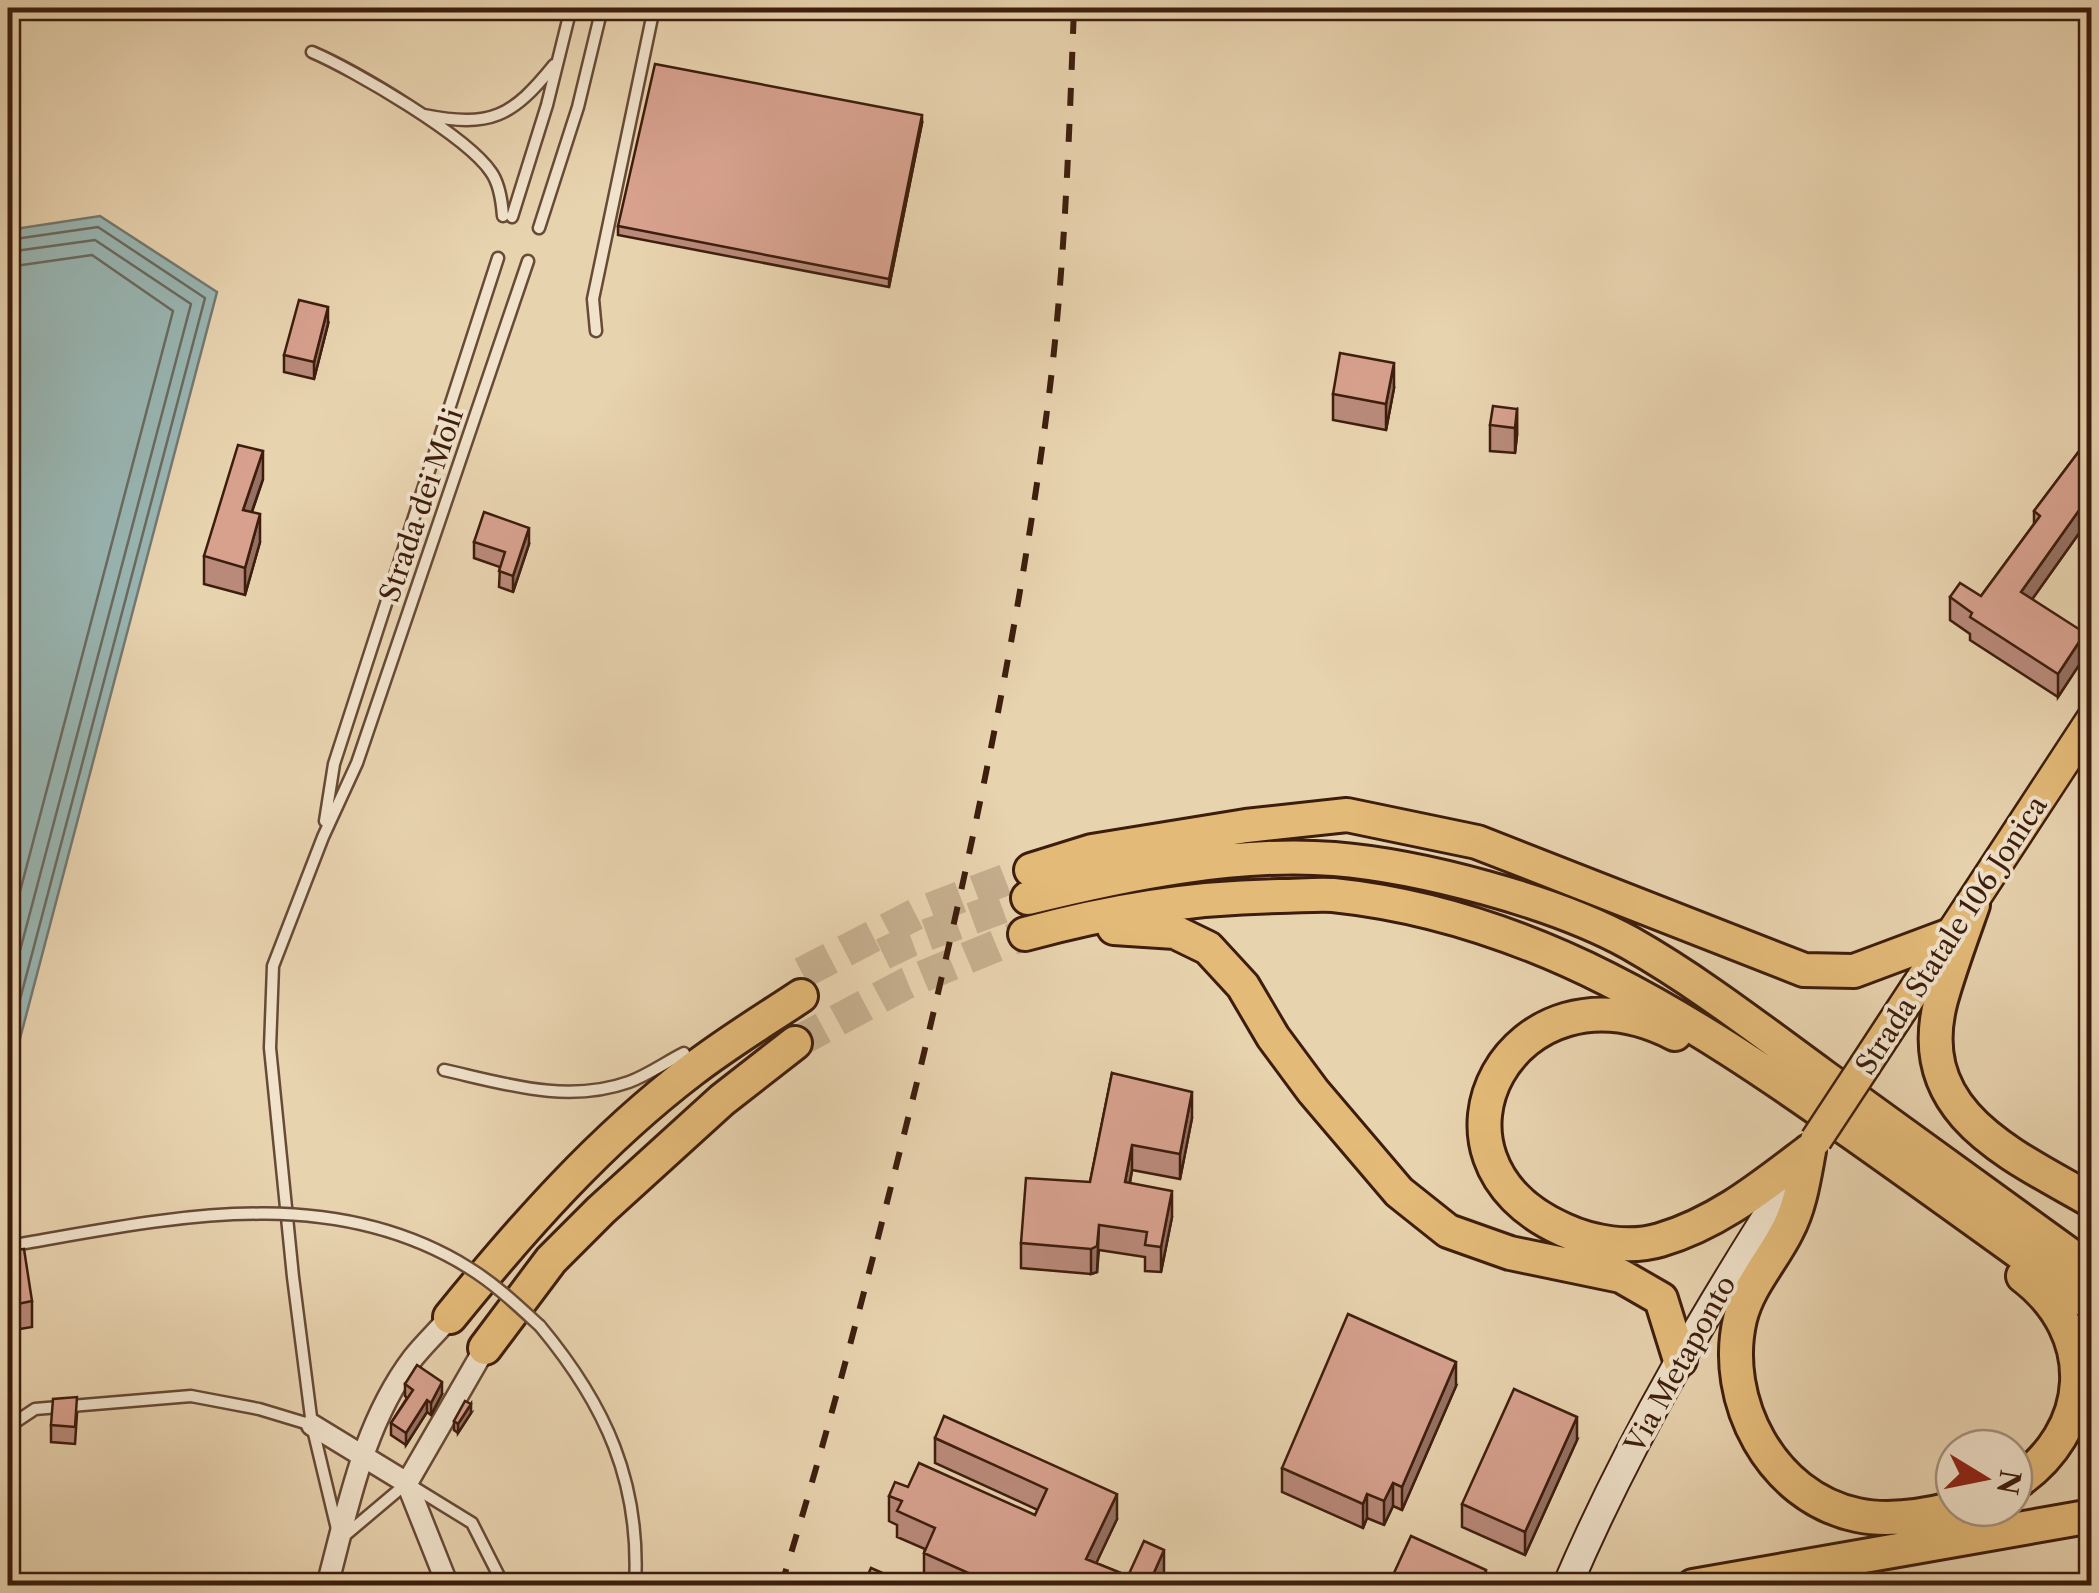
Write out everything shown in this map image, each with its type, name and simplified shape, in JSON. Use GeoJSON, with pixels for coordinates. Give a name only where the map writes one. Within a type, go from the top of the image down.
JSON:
{"type":"FeatureCollection","features":[{"type":"Feature","properties":{"kind":"highway"},"geometry":{"type":"LineString","coordinates":[[1953,934],[1854,971],[1804,970],[1477,842],[1348,816],[1246,826],[1092,852],[1029,884],[1099,880],[1219,862],[1332,858],[1412,871],[1525,899],[1628,942],[1728,1007],[2092,1270]]}},
{"type":"Feature","properties":{"kind":"highway"},"geometry":{"type":"LineString","coordinates":[[1680,1360],[1661,1299],[1621,1276],[1510,1253],[1448,1231],[1400,1192],[1313,1091],[1242,986],[1208,948],[1175,932],[1126,928],[1025,934],[1082,918],[1225,897],[1331,895],[1432,913],[1514,936],[1600,973],[1748,1060],[2092,1305]]}},
{"type":"Feature","properties":{"kind":"highway"},"geometry":{"type":"LineString","coordinates":[[1973,904],[1940,1004],[1936,1059],[1953,1103],[2000,1147],[2092,1201]]}},
{"type":"Feature","properties":{"kind":"highway"},"geometry":{"type":"LineString","coordinates":[[450,1317],[517,1234],[684,1052],[802,984],[595,1153]]}},
{"type":"Feature","properties":{"kind":"highway"},"geometry":{"type":"LineString","coordinates":[[1748,1060],[1631,1019],[1591,1016],[1555,1023],[1515,1047],[1501,1066],[1486,1105],[1484,1132],[1488,1154],[1511,1193],[1548,1223],[1588,1239],[1640,1244],[1676,1235],[1737,1205],[1813,1145]]}},
{"type":"Feature","properties":{"kind":"highway"},"geometry":{"type":"LineString","coordinates":[[485,1348],[551,1260],[600,1210],[722,1100],[795,1043]]}},
{"type":"Feature","properties":{"kind":"highway"},"geometry":{"type":"LineString","coordinates":[[1813,1145],[1788,1230],[1750,1292],[1741,1316],[1736,1355],[1743,1406],[1775,1465],[1821,1502],[1858,1516],[1901,1518],[1934,1512]]}},
{"type":"Feature","properties":{"kind":"highway"},"geometry":{"type":"LineString","coordinates":[[1931,1188],[1944,1213],[1957,1227],[2046,1296],[2068,1325],[2080,1380],[2069,1419],[2044,1459],[2034,1467]]}},
{"type":"Feature","properties":{"kind":"highway"},"geometry":{"type":"LineString","coordinates":[[1693,1586],[2092,1516]]}},
{"type":"Feature","properties":{"kind":"main road","name":"Strada Statale 106 Jonica"},"geometry":{"type":"LineString","coordinates":[[1813,1145],[2092,719]]}},
{"type":"Feature","properties":{"kind":"main road","name":"Via Metaponto"},"geometry":{"type":"LineString","coordinates":[[1566,1586],[1680,1360],[1813,1145]]}},
{"type":"Feature","properties":{"kind":"street"},"geometry":{"type":"LineString","coordinates":[[327,1586],[362,1456],[378,1417],[412,1359],[450,1317]]}},
{"type":"Feature","properties":{"kind":"street"},"geometry":{"type":"LineString","coordinates":[[407,1483],[485,1348]]}},
{"type":"Feature","properties":{"kind":"street"},"geometry":{"type":"LineString","coordinates":[[312,1424],[407,1483],[448,1586]]}},
{"type":"Feature","properties":{"kind":"lane"},"geometry":{"type":"LineString","coordinates":[[312,52],[419,114],[474,152],[493,174],[508,217],[571,8]]}},
{"type":"Feature","properties":{"kind":"lane"},"geometry":{"type":"LineString","coordinates":[[539,228],[578,107],[602,8]]}},
{"type":"Feature","properties":{"kind":"lane"},"geometry":{"type":"LineString","coordinates":[[596,332],[593,299],[654,8]]}},
{"type":"Feature","properties":{"kind":"lane"},"geometry":{"type":"LineString","coordinates":[[419,114],[460,122],[495,117],[527,98],[558,60]]}},
{"type":"Feature","properties":{"kind":"lane"},"geometry":{"type":"LineString","coordinates":[[498,258],[334,764],[323,837],[272,966],[270,1048],[312,1424],[339,1540],[407,1483],[472,1523],[503,1584]]}},
{"type":"Feature","properties":{"kind":"lane","name":"Strada dei Moli"},"geometry":{"type":"LineString","coordinates":[[323,837],[357,763],[528,261]]}},
{"type":"Feature","properties":{"kind":"lane"},"geometry":{"type":"LineString","coordinates":[[444,1070],[523,1089],[577,1094],[630,1082],[684,1052]]}},
{"type":"Feature","properties":{"kind":"lane"},"geometry":{"type":"LineString","coordinates":[[8,1246],[223,1213],[319,1214],[376,1226],[431,1247],[495,1286],[540,1326],[572,1368],[610,1432],[634,1519],[634,1586]]}},
{"type":"Feature","properties":{"kind":"lane"},"geometry":{"type":"LineString","coordinates":[[8,1427],[35,1409],[191,1396],[312,1424]]}},
{"type":"Feature","properties":{"kind":"water"},"geometry":{"type":"Polygon","coordinates":[[[100,216],[217,292],[8,1084],[8,230],[100,216]]]}},
{"type":"Feature","properties":{"kind":"building"},"geometry":{"type":"Polygon","coordinates":[[[655,64],[922,115],[889,279],[618,226],[655,64]]]}},
{"type":"Feature","properties":{"kind":"building"},"geometry":{"type":"Polygon","coordinates":[[[299,300],[328,307],[314,362],[284,355],[299,300]]]}},
{"type":"Feature","properties":{"kind":"building"},"geometry":{"type":"Polygon","coordinates":[[[1340,353],[1394,363],[1386,404],[1333,394],[1340,353]]]}},
{"type":"Feature","properties":{"kind":"building"},"geometry":{"type":"Polygon","coordinates":[[[1493,406],[1517,409],[1515,428],[1490,425],[1493,406]]]}},
{"type":"Feature","properties":{"kind":"building"},"geometry":{"type":"Polygon","coordinates":[[[2092,434],[2092,492],[2021,592],[2085,633],[2058,674],[1970,617],[1972,613],[1950,597],[1960,583],[1981,596],[2040,516],[2034,511],[2092,434]]]}},
{"type":"Feature","properties":{"kind":"building"},"geometry":{"type":"Polygon","coordinates":[[[238,445],[263,451],[243,510],[260,514],[245,568],[204,556],[238,445]]]}},
{"type":"Feature","properties":{"kind":"building"},"geometry":{"type":"Polygon","coordinates":[[[484,512],[529,528],[513,576],[499,571],[505,552],[474,542],[484,512]]]}},
{"type":"Feature","properties":{"kind":"building"},"geometry":{"type":"Polygon","coordinates":[[[1112,1073],[1192,1092],[1180,1154],[1132,1145],[1125,1182],[1172,1191],[1161,1247],[1145,1245],[1147,1232],[1099,1225],[1097,1246],[1091,1249],[1021,1243],[1026,1178],[1090,1182],[1112,1073]]]}},
{"type":"Feature","properties":{"kind":"building"},"geometry":{"type":"Polygon","coordinates":[[[24,1249],[32,1301],[8,1306],[8,1251],[24,1249]]]}},
{"type":"Feature","properties":{"kind":"building"},"geometry":{"type":"Polygon","coordinates":[[[1348,1314],[1456,1362],[1402,1487],[1393,1483],[1384,1501],[1367,1494],[1363,1504],[1282,1468],[1348,1314]]]}},
{"type":"Feature","properties":{"kind":"building"},"geometry":{"type":"Polygon","coordinates":[[[417,1365],[442,1382],[431,1403],[427,1400],[406,1433],[391,1423],[413,1390],[405,1384],[417,1365]]]}},
{"type":"Feature","properties":{"kind":"building"},"geometry":{"type":"Polygon","coordinates":[[[1514,1389],[1577,1417],[1525,1532],[1462,1504],[1514,1389]]]}},
{"type":"Feature","properties":{"kind":"building"},"geometry":{"type":"Polygon","coordinates":[[[77,1397],[75,1427],[51,1425],[53,1399],[77,1397]]]}},
{"type":"Feature","properties":{"kind":"building"},"geometry":{"type":"Polygon","coordinates":[[[465,1401],[471,1404],[458,1424],[454,1421],[465,1401]]]}},
{"type":"Feature","properties":{"kind":"building"},"geometry":{"type":"Polygon","coordinates":[[[944,1416],[1117,1494],[1086,1559],[1128,1576],[1144,1541],[1164,1550],[1148,1586],[997,1586],[924,1553],[935,1528],[897,1511],[902,1501],[889,1496],[895,1482],[908,1487],[919,1463],[1035,1515],[1047,1489],[935,1438],[944,1416]]]}},
{"type":"Feature","properties":{"kind":"building"},"geometry":{"type":"Polygon","coordinates":[[[8,1521],[14,1523],[8,1545],[8,1521]]]}},
{"type":"Feature","properties":{"kind":"building"},"geometry":{"type":"Polygon","coordinates":[[[1411,1536],[1486,1570],[1480,1586],[1388,1586],[1411,1536]]]}},
{"type":"Feature","properties":{"kind":"building"},"geometry":{"type":"Polygon","coordinates":[[[871,1568],[912,1586],[863,1586],[871,1568]]]}},
{"type":"Feature","properties":{"kind":"tunnel"},"geometry":{"type":"LineString","coordinates":[[802,973],[916,914],[1031,870]]}},
{"type":"Feature","properties":{"kind":"tunnel"},"geometry":{"type":"LineString","coordinates":[[883,954],[1028,898]]}},
{"type":"Feature","properties":{"kind":"tunnel"},"geometry":{"type":"LineString","coordinates":[[795,1043],[907,983],[1025,934]]}},
{"type":"Feature","properties":{"kind":"railway"},"geometry":{"type":"LineString","coordinates":[[781,1586],[836,1396],[918,1078],[976,823],[1009,653],[1037,481],[1059,298],[1074,8]]}}]}
